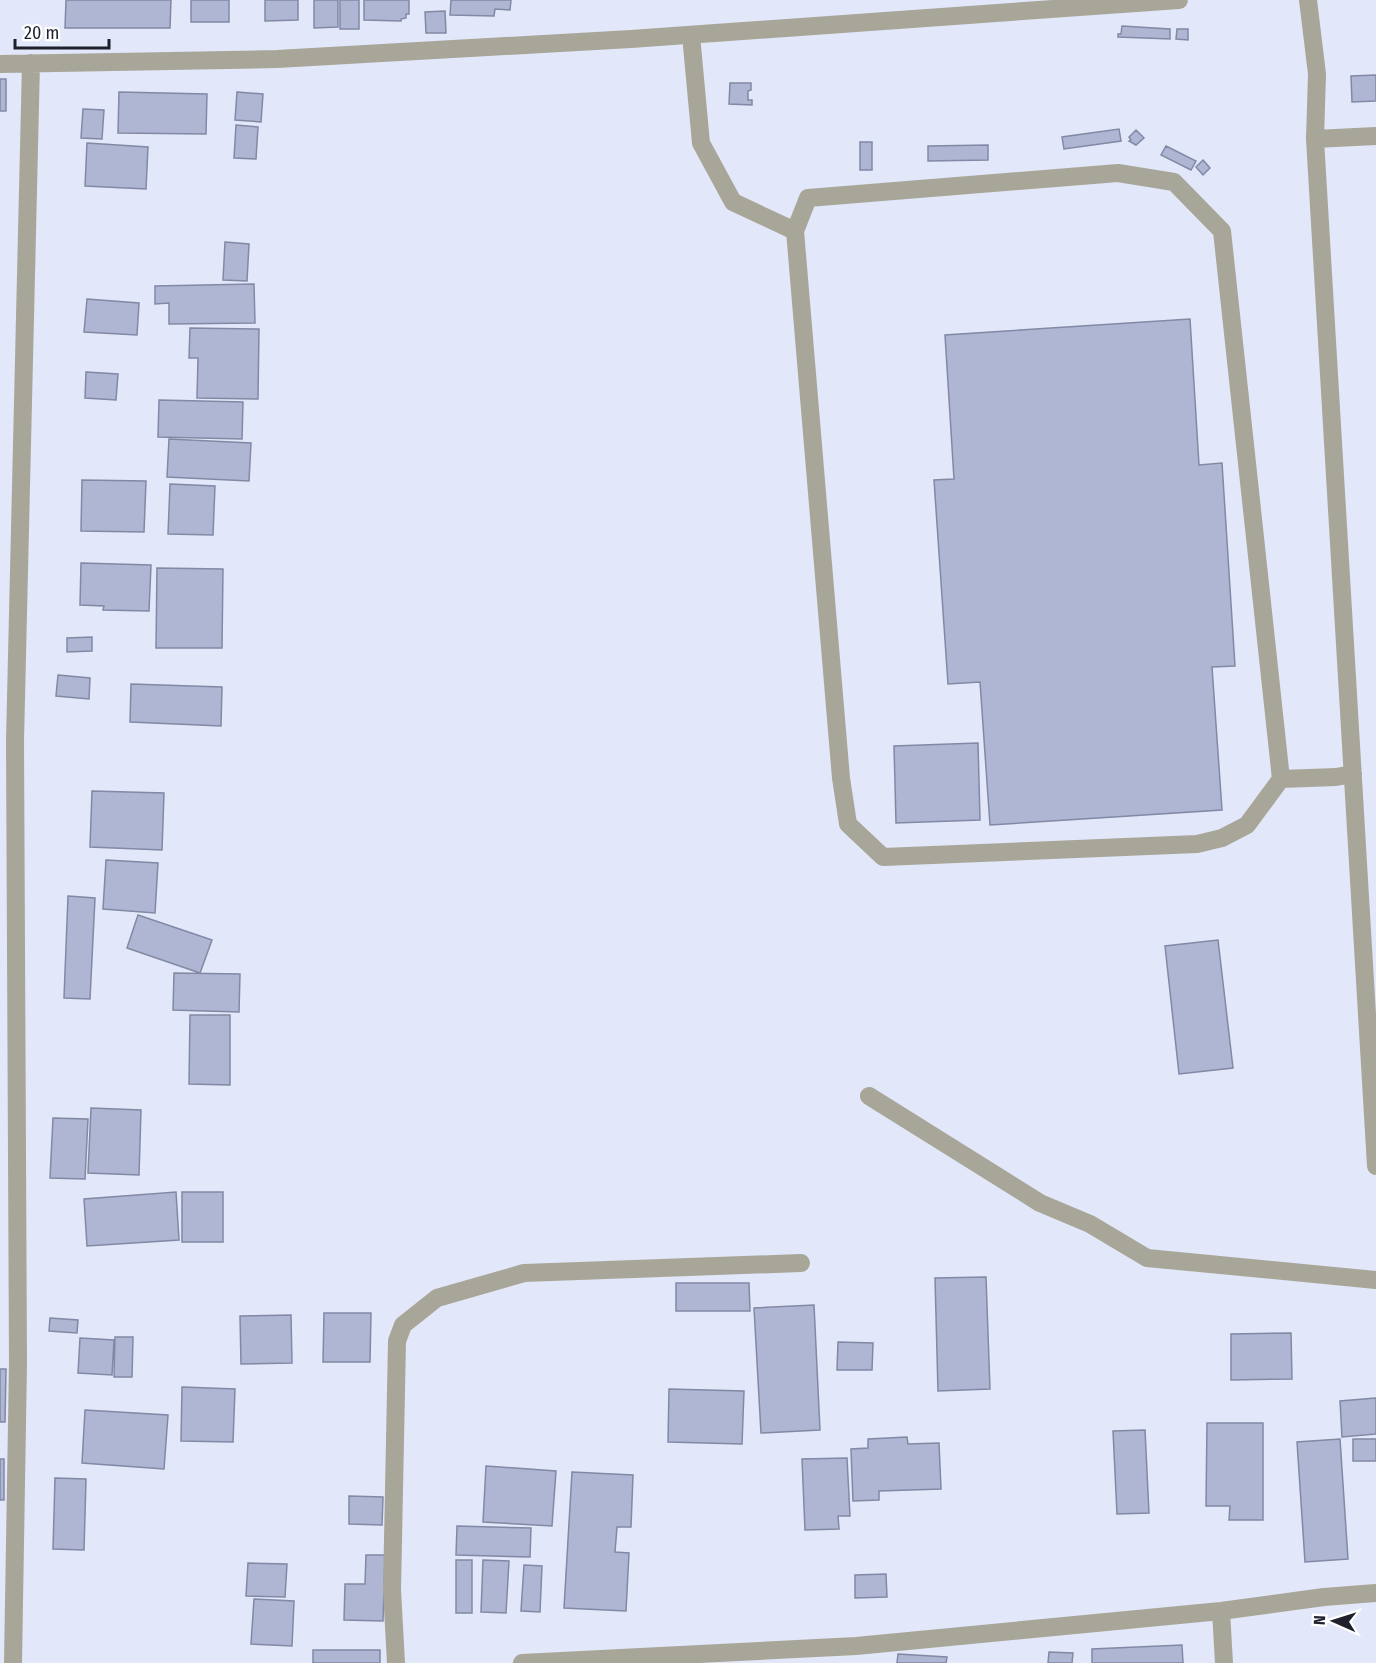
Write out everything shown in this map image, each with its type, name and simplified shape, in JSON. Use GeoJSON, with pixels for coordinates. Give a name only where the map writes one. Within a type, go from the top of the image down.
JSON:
{"type":"FeatureCollection","features":[{"type":"Feature","properties":{"kind":"street"},"geometry":{"type":"LineString","coordinates":[[0,64],[277,59],[692,35],[1179,0]]}},
{"type":"Feature","properties":{"kind":"street"},"geometry":{"type":"LineString","coordinates":[[1308,0],[1317,74],[1315,139],[1376,1166]]}},
{"type":"Feature","properties":{"kind":"street"},"geometry":{"type":"LineString","coordinates":[[692,35],[701,143],[733,202],[795,231]]}},
{"type":"Feature","properties":{"kind":"street"},"geometry":{"type":"LineString","coordinates":[[13,1663],[18,1363],[15,741],[31,63]]}},
{"type":"Feature","properties":{"kind":"street"},"geometry":{"type":"LineString","coordinates":[[1315,139],[1376,136]]}},
{"type":"Feature","properties":{"kind":"street"},"geometry":{"type":"LineString","coordinates":[[1118,173],[1174,182],[1222,231],[1281,779],[1247,825],[1222,838],[1197,844],[883,857],[848,824],[841,778],[795,231],[808,198],[1118,173]]}},
{"type":"Feature","properties":{"kind":"street"},"geometry":{"type":"LineString","coordinates":[[1281,779],[1336,777],[1353,774]]}},
{"type":"Feature","properties":{"kind":"street"},"geometry":{"type":"LineString","coordinates":[[869,1096],[1040,1203],[1090,1224],[1147,1258],[1376,1280]]}},
{"type":"Feature","properties":{"kind":"street"},"geometry":{"type":"LineString","coordinates":[[396,1663],[392,1590],[397,1341],[404,1325],[437,1298],[524,1273],[801,1263]]}},
{"type":"Feature","properties":{"kind":"street"},"geometry":{"type":"LineString","coordinates":[[522,1663],[855,1654],[1324,1597],[1376,1593]]}},
{"type":"Feature","properties":{"kind":"street"},"geometry":{"type":"LineString","coordinates":[[1221,1611],[1224,1663]]}},
{"type":"Feature","properties":{"kind":"building"},"geometry":{"type":"Polygon","coordinates":[[[66,0],[171,0],[170,28],[65,28],[66,0]]]}},
{"type":"Feature","properties":{"kind":"building"},"geometry":{"type":"Polygon","coordinates":[[[191,0],[229,0],[229,22],[191,22],[191,0]]]}},
{"type":"Feature","properties":{"kind":"building"},"geometry":{"type":"Polygon","coordinates":[[[265,0],[298,0],[298,20],[265,21],[265,0]]]}},
{"type":"Feature","properties":{"kind":"building"},"geometry":{"type":"Polygon","coordinates":[[[314,0],[338,0],[338,27],[314,28],[314,0]]]}},
{"type":"Feature","properties":{"kind":"building"},"geometry":{"type":"Polygon","coordinates":[[[340,0],[359,0],[359,29],[340,29],[340,0]]]}},
{"type":"Feature","properties":{"kind":"building"},"geometry":{"type":"Polygon","coordinates":[[[364,0],[409,0],[409,14],[406,14],[406,18],[401,21],[364,20],[364,0]]]}},
{"type":"Feature","properties":{"kind":"building"},"geometry":{"type":"Polygon","coordinates":[[[451,0],[511,0],[510,10],[495,9],[494,16],[450,15],[451,0]]]}},
{"type":"Feature","properties":{"kind":"building"},"geometry":{"type":"Polygon","coordinates":[[[445,11],[446,33],[426,33],[425,12],[445,11]]]}},
{"type":"Feature","properties":{"kind":"building"},"geometry":{"type":"Polygon","coordinates":[[[1122,26],[1170,29],[1170,39],[1118,37],[1122,26]]]}},
{"type":"Feature","properties":{"kind":"building"},"geometry":{"type":"Polygon","coordinates":[[[1177,29],[1188,29],[1188,40],[1176,39],[1177,29]]]}},
{"type":"Feature","properties":{"kind":"building"},"geometry":{"type":"Polygon","coordinates":[[[1376,75],[1376,101],[1352,102],[1351,76],[1376,75]]]}},
{"type":"Feature","properties":{"kind":"building"},"geometry":{"type":"Polygon","coordinates":[[[0,79],[6,79],[6,111],[0,111],[0,79]]]}},
{"type":"Feature","properties":{"kind":"building"},"geometry":{"type":"Polygon","coordinates":[[[730,83],[751,83],[748,100],[752,100],[752,105],[729,104],[730,83]]]}},
{"type":"Feature","properties":{"kind":"building"},"geometry":{"type":"Polygon","coordinates":[[[119,92],[207,94],[206,134],[118,133],[119,92]]]}},
{"type":"Feature","properties":{"kind":"building"},"geometry":{"type":"Polygon","coordinates":[[[237,92],[263,94],[261,122],[235,120],[237,92]]]}},
{"type":"Feature","properties":{"kind":"building"},"geometry":{"type":"Polygon","coordinates":[[[83,109],[104,110],[102,139],[81,138],[83,109]]]}},
{"type":"Feature","properties":{"kind":"building"},"geometry":{"type":"Polygon","coordinates":[[[236,125],[258,127],[256,159],[234,158],[236,125]]]}},
{"type":"Feature","properties":{"kind":"building"},"geometry":{"type":"Polygon","coordinates":[[[1119,129],[1121,141],[1064,149],[1062,137],[1119,129]]]}},
{"type":"Feature","properties":{"kind":"building"},"geometry":{"type":"Polygon","coordinates":[[[1136,130],[1144,138],[1136,145],[1129,141],[1131,140],[1129,137],[1136,130]]]}},
{"type":"Feature","properties":{"kind":"building"},"geometry":{"type":"Polygon","coordinates":[[[860,142],[872,142],[872,170],[860,170],[860,142]]]}},
{"type":"Feature","properties":{"kind":"building"},"geometry":{"type":"Polygon","coordinates":[[[87,143],[148,147],[146,189],[85,186],[87,143]]]}},
{"type":"Feature","properties":{"kind":"building"},"geometry":{"type":"Polygon","coordinates":[[[988,145],[988,160],[928,161],[928,146],[988,145]]]}},
{"type":"Feature","properties":{"kind":"building"},"geometry":{"type":"Polygon","coordinates":[[[1166,146],[1196,161],[1191,170],[1161,155],[1166,146]]]}},
{"type":"Feature","properties":{"kind":"building"},"geometry":{"type":"Polygon","coordinates":[[[1203,160],[1210,168],[1203,175],[1196,167],[1203,160]]]}},
{"type":"Feature","properties":{"kind":"building"},"geometry":{"type":"Polygon","coordinates":[[[225,242],[249,244],[247,281],[223,280],[225,242]]]}},
{"type":"Feature","properties":{"kind":"building"},"geometry":{"type":"Polygon","coordinates":[[[254,284],[255,323],[169,324],[169,303],[155,304],[155,286],[254,284]]]}},
{"type":"Feature","properties":{"kind":"building"},"geometry":{"type":"Polygon","coordinates":[[[87,299],[139,303],[137,335],[84,332],[87,299]]]}},
{"type":"Feature","properties":{"kind":"building"},"geometry":{"type":"Polygon","coordinates":[[[1190,319],[1199,465],[1222,463],[1235,666],[1212,667],[1222,810],[990,825],[980,682],[948,684],[934,480],[954,479],[945,335],[1190,319]]]}},
{"type":"Feature","properties":{"kind":"building"},"geometry":{"type":"Polygon","coordinates":[[[190,328],[259,329],[258,399],[197,398],[198,358],[189,358],[190,328]]]}},
{"type":"Feature","properties":{"kind":"building"},"geometry":{"type":"Polygon","coordinates":[[[86,372],[118,374],[116,400],[85,398],[86,372]]]}},
{"type":"Feature","properties":{"kind":"building"},"geometry":{"type":"Polygon","coordinates":[[[159,400],[243,402],[242,439],[158,437],[159,400]]]}},
{"type":"Feature","properties":{"kind":"building"},"geometry":{"type":"Polygon","coordinates":[[[169,439],[251,443],[249,481],[167,477],[169,439]]]}},
{"type":"Feature","properties":{"kind":"building"},"geometry":{"type":"Polygon","coordinates":[[[82,480],[146,481],[144,532],[81,531],[82,480]]]}},
{"type":"Feature","properties":{"kind":"building"},"geometry":{"type":"Polygon","coordinates":[[[170,484],[215,486],[213,535],[168,534],[170,484]]]}},
{"type":"Feature","properties":{"kind":"building"},"geometry":{"type":"Polygon","coordinates":[[[81,563],[151,565],[149,611],[103,610],[104,606],[80,605],[81,563]]]}},
{"type":"Feature","properties":{"kind":"building"},"geometry":{"type":"Polygon","coordinates":[[[157,568],[223,569],[222,648],[156,648],[157,568]]]}},
{"type":"Feature","properties":{"kind":"building"},"geometry":{"type":"Polygon","coordinates":[[[92,637],[92,651],[67,652],[67,638],[92,637]]]}},
{"type":"Feature","properties":{"kind":"building"},"geometry":{"type":"Polygon","coordinates":[[[58,675],[90,678],[89,699],[56,696],[58,675]]]}},
{"type":"Feature","properties":{"kind":"building"},"geometry":{"type":"Polygon","coordinates":[[[131,684],[222,687],[221,726],[130,722],[131,684]]]}},
{"type":"Feature","properties":{"kind":"building"},"geometry":{"type":"Polygon","coordinates":[[[978,743],[980,820],[896,823],[894,746],[978,743]]]}},
{"type":"Feature","properties":{"kind":"building"},"geometry":{"type":"Polygon","coordinates":[[[92,791],[164,793],[162,850],[90,847],[92,791]]]}},
{"type":"Feature","properties":{"kind":"building"},"geometry":{"type":"Polygon","coordinates":[[[106,860],[158,863],[155,913],[103,909],[106,860]]]}},
{"type":"Feature","properties":{"kind":"building"},"geometry":{"type":"Polygon","coordinates":[[[68,896],[95,898],[90,999],[64,998],[68,896]]]}},
{"type":"Feature","properties":{"kind":"building"},"geometry":{"type":"Polygon","coordinates":[[[138,915],[212,940],[200,973],[127,948],[138,915]]]}},
{"type":"Feature","properties":{"kind":"building"},"geometry":{"type":"Polygon","coordinates":[[[1218,940],[1233,1068],[1179,1074],[1165,946],[1218,940]]]}},
{"type":"Feature","properties":{"kind":"building"},"geometry":{"type":"Polygon","coordinates":[[[174,973],[240,974],[239,1012],[173,1010],[174,973]]]}},
{"type":"Feature","properties":{"kind":"building"},"geometry":{"type":"Polygon","coordinates":[[[190,1015],[230,1015],[230,1085],[189,1084],[190,1015]]]}},
{"type":"Feature","properties":{"kind":"building"},"geometry":{"type":"Polygon","coordinates":[[[91,1108],[141,1110],[139,1175],[88,1173],[91,1108]]]}},
{"type":"Feature","properties":{"kind":"building"},"geometry":{"type":"Polygon","coordinates":[[[53,1118],[88,1119],[85,1179],[50,1178],[53,1118]]]}},
{"type":"Feature","properties":{"kind":"building"},"geometry":{"type":"Polygon","coordinates":[[[176,1192],[179,1240],[87,1246],[84,1199],[176,1192]]]}},
{"type":"Feature","properties":{"kind":"building"},"geometry":{"type":"Polygon","coordinates":[[[182,1192],[223,1192],[223,1242],[182,1242],[182,1192]]]}},
{"type":"Feature","properties":{"kind":"building"},"geometry":{"type":"Polygon","coordinates":[[[986,1277],[990,1389],[938,1391],[935,1278],[986,1277]]]}},
{"type":"Feature","properties":{"kind":"building"},"geometry":{"type":"Polygon","coordinates":[[[676,1283],[749,1283],[750,1311],[676,1311],[676,1283]]]}},
{"type":"Feature","properties":{"kind":"building"},"geometry":{"type":"Polygon","coordinates":[[[814,1305],[820,1430],[761,1433],[754,1308],[814,1305]]]}},
{"type":"Feature","properties":{"kind":"building"},"geometry":{"type":"Polygon","coordinates":[[[324,1313],[371,1313],[370,1362],[323,1362],[324,1313]]]}},
{"type":"Feature","properties":{"kind":"building"},"geometry":{"type":"Polygon","coordinates":[[[291,1315],[292,1363],[241,1364],[240,1316],[291,1315]]]}},
{"type":"Feature","properties":{"kind":"building"},"geometry":{"type":"Polygon","coordinates":[[[50,1318],[78,1320],[77,1333],[49,1331],[50,1318]]]}},
{"type":"Feature","properties":{"kind":"building"},"geometry":{"type":"Polygon","coordinates":[[[1291,1333],[1292,1379],[1231,1380],[1231,1334],[1291,1333]]]}},
{"type":"Feature","properties":{"kind":"building"},"geometry":{"type":"Polygon","coordinates":[[[115,1337],[133,1337],[132,1377],[114,1377],[115,1337]]]}},
{"type":"Feature","properties":{"kind":"building"},"geometry":{"type":"Polygon","coordinates":[[[80,1338],[114,1340],[112,1375],[78,1373],[80,1338]]]}},
{"type":"Feature","properties":{"kind":"building"},"geometry":{"type":"Polygon","coordinates":[[[838,1342],[873,1343],[872,1370],[837,1370],[838,1342]]]}},
{"type":"Feature","properties":{"kind":"building"},"geometry":{"type":"Polygon","coordinates":[[[0,1369],[6,1369],[5,1422],[0,1422],[0,1369]]]}},
{"type":"Feature","properties":{"kind":"building"},"geometry":{"type":"Polygon","coordinates":[[[182,1387],[235,1389],[233,1442],[181,1441],[182,1387]]]}},
{"type":"Feature","properties":{"kind":"building"},"geometry":{"type":"Polygon","coordinates":[[[669,1389],[744,1391],[742,1444],[668,1442],[669,1389]]]}},
{"type":"Feature","properties":{"kind":"building"},"geometry":{"type":"Polygon","coordinates":[[[1376,1398],[1376,1434],[1342,1437],[1340,1401],[1376,1398]]]}},
{"type":"Feature","properties":{"kind":"building"},"geometry":{"type":"Polygon","coordinates":[[[85,1410],[168,1415],[164,1469],[82,1463],[85,1410]]]}},
{"type":"Feature","properties":{"kind":"building"},"geometry":{"type":"Polygon","coordinates":[[[1207,1423],[1263,1423],[1263,1520],[1229,1520],[1230,1506],[1206,1506],[1207,1423]]]}},
{"type":"Feature","properties":{"kind":"building"},"geometry":{"type":"Polygon","coordinates":[[[1145,1430],[1149,1513],[1117,1514],[1113,1431],[1145,1430]]]}},
{"type":"Feature","properties":{"kind":"building"},"geometry":{"type":"Polygon","coordinates":[[[907,1437],[908,1444],[939,1443],[941,1489],[879,1491],[879,1500],[853,1501],[851,1449],[868,1448],[868,1439],[907,1437]]]}},
{"type":"Feature","properties":{"kind":"building"},"geometry":{"type":"Polygon","coordinates":[[[1340,1439],[1348,1559],[1305,1562],[1297,1442],[1340,1439]]]}},
{"type":"Feature","properties":{"kind":"building"},"geometry":{"type":"Polygon","coordinates":[[[1353,1439],[1376,1439],[1376,1461],[1353,1461],[1353,1439]]]}},
{"type":"Feature","properties":{"kind":"building"},"geometry":{"type":"Polygon","coordinates":[[[847,1458],[850,1516],[838,1516],[839,1529],[805,1530],[802,1459],[847,1458]]]}},
{"type":"Feature","properties":{"kind":"building"},"geometry":{"type":"Polygon","coordinates":[[[0,1459],[4,1459],[4,1500],[0,1500],[0,1459]]]}},
{"type":"Feature","properties":{"kind":"building"},"geometry":{"type":"Polygon","coordinates":[[[486,1466],[556,1471],[552,1526],[483,1522],[486,1466]]]}},
{"type":"Feature","properties":{"kind":"building"},"geometry":{"type":"Polygon","coordinates":[[[572,1472],[633,1475],[631,1527],[617,1527],[615,1552],[629,1553],[626,1611],[564,1608],[572,1472]]]}},
{"type":"Feature","properties":{"kind":"building"},"geometry":{"type":"Polygon","coordinates":[[[55,1478],[86,1479],[84,1550],[53,1549],[55,1478]]]}},
{"type":"Feature","properties":{"kind":"building"},"geometry":{"type":"Polygon","coordinates":[[[349,1496],[383,1497],[382,1525],[349,1524],[349,1496]]]}},
{"type":"Feature","properties":{"kind":"building"},"geometry":{"type":"Polygon","coordinates":[[[457,1526],[531,1528],[530,1557],[456,1555],[457,1526]]]}},
{"type":"Feature","properties":{"kind":"building"},"geometry":{"type":"Polygon","coordinates":[[[366,1555],[385,1555],[383,1621],[344,1620],[345,1584],[365,1584],[366,1555]]]}},
{"type":"Feature","properties":{"kind":"building"},"geometry":{"type":"Polygon","coordinates":[[[456,1560],[472,1560],[472,1613],[456,1613],[456,1560]]]}},
{"type":"Feature","properties":{"kind":"building"},"geometry":{"type":"Polygon","coordinates":[[[483,1560],[509,1561],[506,1613],[481,1612],[483,1560]]]}},
{"type":"Feature","properties":{"kind":"building"},"geometry":{"type":"Polygon","coordinates":[[[248,1563],[287,1564],[285,1597],[246,1596],[248,1563]]]}},
{"type":"Feature","properties":{"kind":"building"},"geometry":{"type":"Polygon","coordinates":[[[524,1565],[542,1566],[540,1612],[521,1611],[524,1565]]]}},
{"type":"Feature","properties":{"kind":"building"},"geometry":{"type":"Polygon","coordinates":[[[886,1574],[887,1597],[855,1598],[855,1575],[886,1574]]]}},
{"type":"Feature","properties":{"kind":"building"},"geometry":{"type":"Polygon","coordinates":[[[254,1599],[294,1601],[292,1646],[251,1644],[254,1599]]]}},
{"type":"Feature","properties":{"kind":"building"},"geometry":{"type":"Polygon","coordinates":[[[1182,1645],[1183,1663],[1092,1663],[1092,1649],[1182,1645]]]}},
{"type":"Feature","properties":{"kind":"building"},"geometry":{"type":"Polygon","coordinates":[[[313,1650],[380,1650],[380,1663],[313,1663],[313,1650]]]}},
{"type":"Feature","properties":{"kind":"building"},"geometry":{"type":"Polygon","coordinates":[[[1049,1652],[1073,1653],[1072,1663],[1048,1663],[1049,1652]]]}},
{"type":"Feature","properties":{"kind":"building"},"geometry":{"type":"Polygon","coordinates":[[[898,1654],[947,1657],[946,1663],[897,1663],[898,1654]]]}}]}
